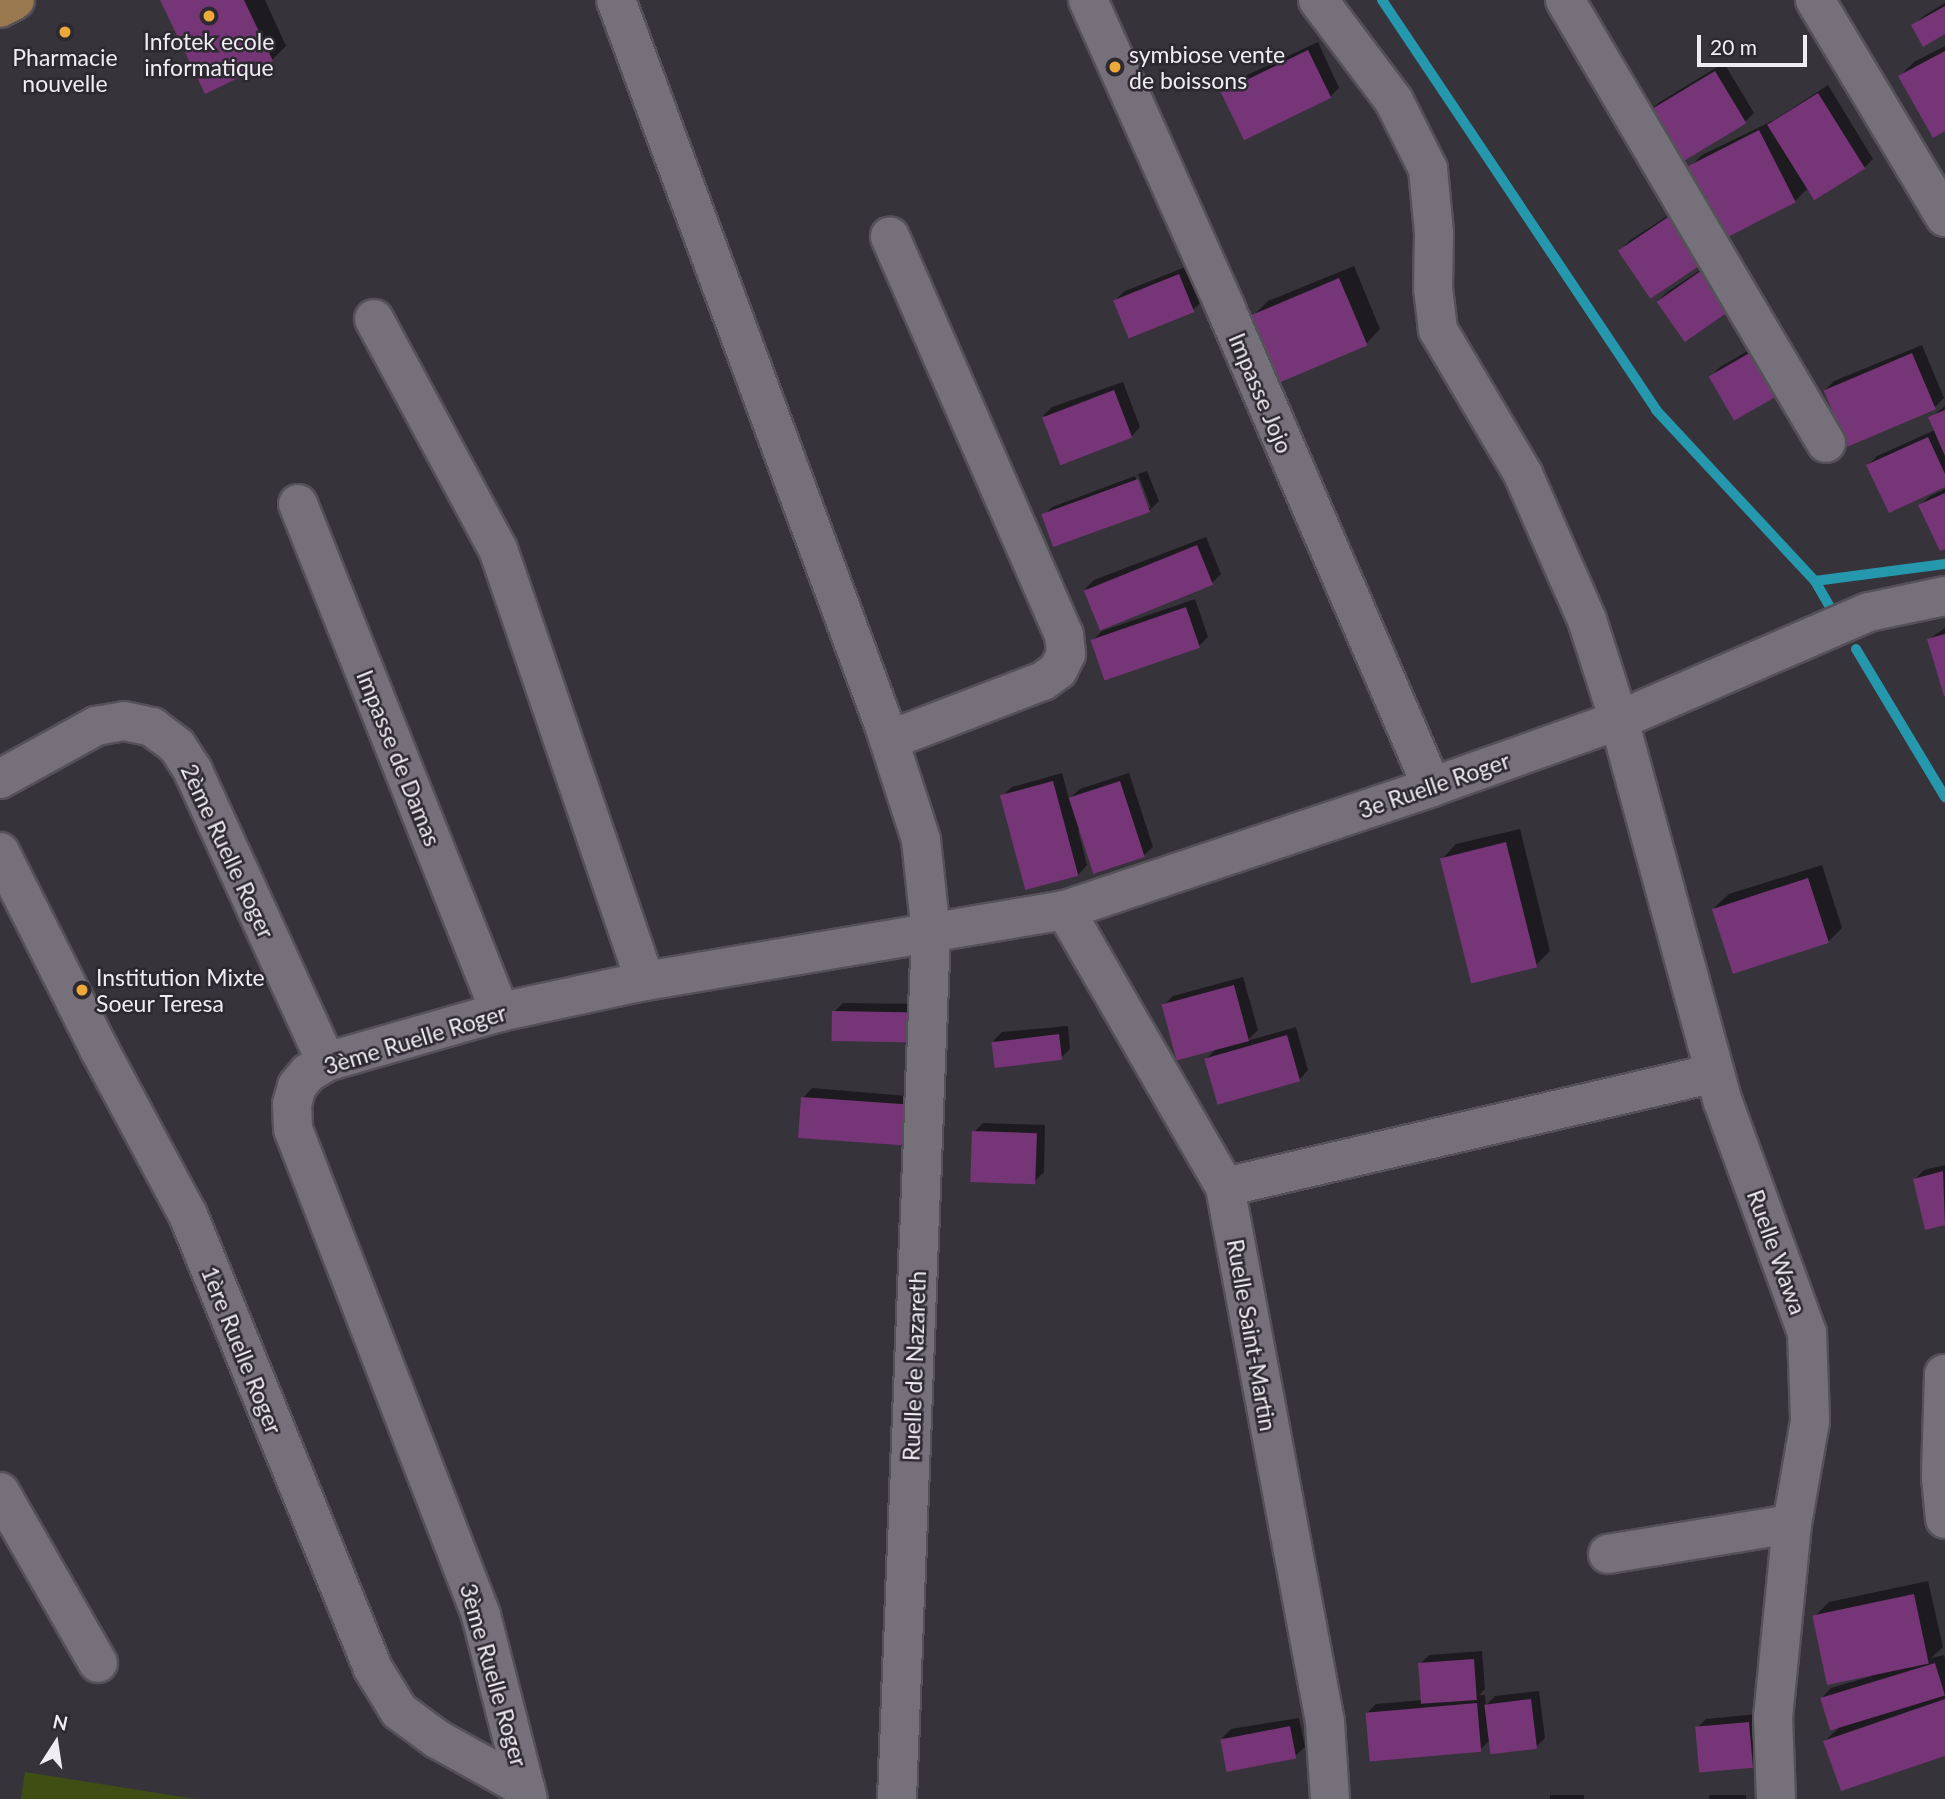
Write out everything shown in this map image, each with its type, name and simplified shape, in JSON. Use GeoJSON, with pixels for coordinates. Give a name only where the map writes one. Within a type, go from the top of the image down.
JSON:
{"type":"FeatureCollection","features":[{"type":"Feature","properties":{"kind":"main road"},"geometry":{"type":"LineString","coordinates":[[0,8],[15,0]]}},
{"type":"Feature","properties":{"kind":"street","name":"Ruelle de Nazareth"},"geometry":{"type":"LineString","coordinates":[[615,0],[889,740],[921,840],[931,933],[897,1799]]}},
{"type":"Feature","properties":{"kind":"street","name":"Impasse Jojo"},"geometry":{"type":"LineString","coordinates":[[1088,0],[1226,309],[1432,787]]}},
{"type":"Feature","properties":{"kind":"street","name":"Ruelle Wawa"},"geometry":{"type":"LineString","coordinates":[[1318,0],[1394,101],[1428,169],[1434,233],[1433,288],[1438,330],[1523,474],[1587,620],[1619,720],[1715,1073],[1807,1333],[1810,1421],[1792,1524],[1773,1717],[1776,1799]]}},
{"type":"Feature","properties":{"kind":"street"},"geometry":{"type":"LineString","coordinates":[[1565,0],[1826,443]]}},
{"type":"Feature","properties":{"kind":"street"},"geometry":{"type":"LineString","coordinates":[[1815,0],[1945,217]]}},
{"type":"Feature","properties":{"kind":"street"},"geometry":{"type":"LineString","coordinates":[[889,740],[1043,681],[1058,670],[1066,654],[1064,635],[890,236]]}},
{"type":"Feature","properties":{"kind":"street"},"geometry":{"type":"LineString","coordinates":[[374,319],[498,549],[645,981]]}},
{"type":"Feature","properties":{"kind":"street","name":"Impasse de Damas"},"geometry":{"type":"LineString","coordinates":[[298,504],[500,1012]]}},
{"type":"Feature","properties":{"kind":"street","name":"3e Ruelle Roger"},"geometry":{"type":"LineString","coordinates":[[1065,910],[1432,787],[1619,720],[1869,612],[1945,596]]}},
{"type":"Feature","properties":{"kind":"street","name":"2ème Ruelle Roger"},"geometry":{"type":"LineString","coordinates":[[0,779],[96,726],[124,721],[152,727],[177,746],[193,771],[326,1062]]}},
{"type":"Feature","properties":{"kind":"street","name":"1ère Ruelle Roger"},"geometry":{"type":"LineString","coordinates":[[0,852],[99,1049],[188,1215],[372,1667],[399,1711],[437,1740],[527,1793]]}},
{"type":"Feature","properties":{"kind":"street","name":"3ème Ruelle Roger"},"geometry":{"type":"LineString","coordinates":[[527,1793],[481,1615],[293,1129],[292,1104],[297,1086],[308,1073],[326,1062],[500,1012],[645,981],[1065,910]]}},
{"type":"Feature","properties":{"kind":"street","name":"Ruelle Saint-Martin"},"geometry":{"type":"LineString","coordinates":[[1065,910],[1225,1187],[1325,1722],[1330,1799]]}},
{"type":"Feature","properties":{"kind":"street"},"geometry":{"type":"LineString","coordinates":[[1225,1187],[1715,1073]]}},
{"type":"Feature","properties":{"kind":"street"},"geometry":{"type":"LineString","coordinates":[[1944,1374],[1941,1477],[1945,1519]]}},
{"type":"Feature","properties":{"kind":"street"},"geometry":{"type":"LineString","coordinates":[[0,1492],[98,1663]]}},
{"type":"Feature","properties":{"kind":"street"},"geometry":{"type":"LineString","coordinates":[[1608,1554],[1792,1524]]}},
{"type":"Feature","properties":{"kind":"green space"},"geometry":{"type":"Polygon","coordinates":[[[25,1772],[195,1799],[21,1799],[25,1772]]]}},
{"type":"Feature","properties":{"kind":"building"},"geometry":{"type":"Polygon","coordinates":[[[160,0],[244,0],[273,61],[205,94],[160,0]]]}},
{"type":"Feature","properties":{"kind":"building"},"geometry":{"type":"Polygon","coordinates":[[[1945,6],[1945,34],[1923,47],[1911,25],[1945,6]]]}},
{"type":"Feature","properties":{"kind":"building"},"geometry":{"type":"Polygon","coordinates":[[[1308,50],[1331,98],[1244,140],[1221,93],[1308,50]]]}},
{"type":"Feature","properties":{"kind":"building"},"geometry":{"type":"Polygon","coordinates":[[[1945,51],[1945,131],[1933,138],[1898,76],[1945,51]]]}},
{"type":"Feature","properties":{"kind":"building"},"geometry":{"type":"Polygon","coordinates":[[[1715,71],[1746,123],[1679,164],[1647,112],[1715,71]]]}},
{"type":"Feature","properties":{"kind":"building"},"geometry":{"type":"Polygon","coordinates":[[[1818,93],[1865,168],[1814,200],[1767,125],[1818,93]]]}},
{"type":"Feature","properties":{"kind":"building"},"geometry":{"type":"Polygon","coordinates":[[[1759,130],[1796,202],[1723,239],[1686,167],[1759,130]]]}},
{"type":"Feature","properties":{"kind":"building"},"geometry":{"type":"Polygon","coordinates":[[[1671,215],[1703,263],[1650,299],[1618,251],[1671,215]]]}},
{"type":"Feature","properties":{"kind":"building"},"geometry":{"type":"Polygon","coordinates":[[[1705,268],[1733,308],[1685,342],[1657,302],[1705,268]]]}},
{"type":"Feature","properties":{"kind":"building"},"geometry":{"type":"Polygon","coordinates":[[[1179,274],[1194,312],[1129,339],[1113,301],[1179,274]]]}},
{"type":"Feature","properties":{"kind":"building"},"geometry":{"type":"Polygon","coordinates":[[[1339,278],[1368,345],[1280,382],[1252,315],[1339,278]]]}},
{"type":"Feature","properties":{"kind":"building"},"geometry":{"type":"Polygon","coordinates":[[[1758,348],[1784,392],[1734,421],[1709,376],[1758,348]]]}},
{"type":"Feature","properties":{"kind":"building"},"geometry":{"type":"Polygon","coordinates":[[[1912,353],[1936,409],[1847,447],[1824,391],[1912,353]]]}},
{"type":"Feature","properties":{"kind":"building"},"geometry":{"type":"Polygon","coordinates":[[[1114,390],[1132,438],[1060,465],[1042,418],[1114,390]]]}},
{"type":"Feature","properties":{"kind":"building"},"geometry":{"type":"Polygon","coordinates":[[[1945,410],[1945,456],[1928,417],[1945,410]]]}},
{"type":"Feature","properties":{"kind":"building"},"geometry":{"type":"Polygon","coordinates":[[[1928,437],[1945,474],[1945,487],[1889,513],[1866,465],[1928,437]]]}},
{"type":"Feature","properties":{"kind":"building"},"geometry":{"type":"Polygon","coordinates":[[[1138,479],[1150,512],[1053,547],[1041,514],[1138,479]]]}},
{"type":"Feature","properties":{"kind":"building"},"geometry":{"type":"Polygon","coordinates":[[[1945,493],[1945,549],[1940,551],[1918,505],[1945,493]]]}},
{"type":"Feature","properties":{"kind":"building"},"geometry":{"type":"Polygon","coordinates":[[[1197,545],[1213,585],[1100,631],[1084,591],[1197,545]]]}},
{"type":"Feature","properties":{"kind":"building"},"geometry":{"type":"Polygon","coordinates":[[[1186,607],[1200,648],[1105,681],[1091,640],[1186,607]]]}},
{"type":"Feature","properties":{"kind":"building"},"geometry":{"type":"Polygon","coordinates":[[[1945,634],[1945,696],[1944,696],[1927,639],[1945,634]]]}},
{"type":"Feature","properties":{"kind":"building"},"geometry":{"type":"Polygon","coordinates":[[[1053,781],[1078,876],[1025,890],[1000,795],[1053,781]]]}},
{"type":"Feature","properties":{"kind":"building"},"geometry":{"type":"Polygon","coordinates":[[[1120,781],[1145,857],[1093,874],[1069,798],[1120,781]]]}},
{"type":"Feature","properties":{"kind":"building"},"geometry":{"type":"Polygon","coordinates":[[[1506,842],[1537,967],[1471,984],[1440,858],[1506,842]]]}},
{"type":"Feature","properties":{"kind":"building"},"geometry":{"type":"Polygon","coordinates":[[[1808,878],[1829,943],[1733,974],[1712,909],[1808,878]]]}},
{"type":"Feature","properties":{"kind":"building"},"geometry":{"type":"Polygon","coordinates":[[[1234,985],[1249,1041],[1177,1060],[1162,1004],[1234,985]]]}},
{"type":"Feature","properties":{"kind":"building"},"geometry":{"type":"Polygon","coordinates":[[[832,1011],[917,1012],[916,1042],[831,1041],[832,1011]]]}},
{"type":"Feature","properties":{"kind":"building"},"geometry":{"type":"Polygon","coordinates":[[[1059,1034],[1062,1060],[995,1068],[992,1042],[1059,1034]]]}},
{"type":"Feature","properties":{"kind":"building"},"geometry":{"type":"Polygon","coordinates":[[[1287,1035],[1300,1081],[1218,1105],[1204,1059],[1287,1035]]]}},
{"type":"Feature","properties":{"kind":"building"},"geometry":{"type":"Polygon","coordinates":[[[801,1097],[909,1105],[906,1145],[798,1138],[801,1097]]]}},
{"type":"Feature","properties":{"kind":"building"},"geometry":{"type":"Polygon","coordinates":[[[972,1131],[1037,1133],[1035,1184],[970,1182],[972,1131]]]}},
{"type":"Feature","properties":{"kind":"building"},"geometry":{"type":"Polygon","coordinates":[[[1943,1171],[1945,1225],[1925,1230],[1913,1179],[1943,1171]]]}},
{"type":"Feature","properties":{"kind":"building"},"geometry":{"type":"Polygon","coordinates":[[[1914,1594],[1929,1663],[1827,1685],[1812,1616],[1914,1594]]]}},
{"type":"Feature","properties":{"kind":"building"},"geometry":{"type":"Polygon","coordinates":[[[1474,1659],[1477,1700],[1421,1704],[1418,1663],[1474,1659]]]}},
{"type":"Feature","properties":{"kind":"building"},"geometry":{"type":"Polygon","coordinates":[[[1935,1663],[1945,1696],[1830,1731],[1820,1698],[1935,1663]]]}},
{"type":"Feature","properties":{"kind":"building"},"geometry":{"type":"Polygon","coordinates":[[[1531,1699],[1537,1749],[1490,1754],[1484,1705],[1531,1699]]]}},
{"type":"Feature","properties":{"kind":"building"},"geometry":{"type":"Polygon","coordinates":[[[1945,1699],[1945,1756],[1841,1791],[1823,1741],[1945,1699]]]}},
{"type":"Feature","properties":{"kind":"building"},"geometry":{"type":"Polygon","coordinates":[[[1477,1703],[1481,1752],[1370,1762],[1365,1713],[1477,1703]]]}},
{"type":"Feature","properties":{"kind":"building"},"geometry":{"type":"Polygon","coordinates":[[[1749,1722],[1753,1768],[1699,1773],[1695,1727],[1749,1722]]]}},
{"type":"Feature","properties":{"kind":"building"},"geometry":{"type":"Polygon","coordinates":[[[1290,1726],[1296,1758],[1227,1772],[1220,1740],[1290,1726]]]}},
{"type":"Feature","properties":{"kind":"waterway"},"geometry":{"type":"LineString","coordinates":[[1382,0],[1656,410],[1815,581],[1831,609]]}},
{"type":"Feature","properties":{"kind":"waterway"},"geometry":{"type":"LineString","coordinates":[[1815,581],[1945,564]]}},
{"type":"Feature","properties":{"kind":"waterway"},"geometry":{"type":"LineString","coordinates":[[1856,649],[1945,797]]}},
{"type":"Feature","properties":{"kind":"place","name":"Infotek ecole informatique"},"geometry":{"type":"Point","coordinates":[209,16]}},
{"type":"Feature","properties":{"kind":"place","name":"Pharmacie nouvelle"},"geometry":{"type":"Point","coordinates":[65,32]}},
{"type":"Feature","properties":{"kind":"place","name":"symbiose vente de boissons"},"geometry":{"type":"Point","coordinates":[1115,67]}},
{"type":"Feature","properties":{"kind":"place","name":"Institution Mixte Soeur Teresa"},"geometry":{"type":"Point","coordinates":[82,990]}}]}
